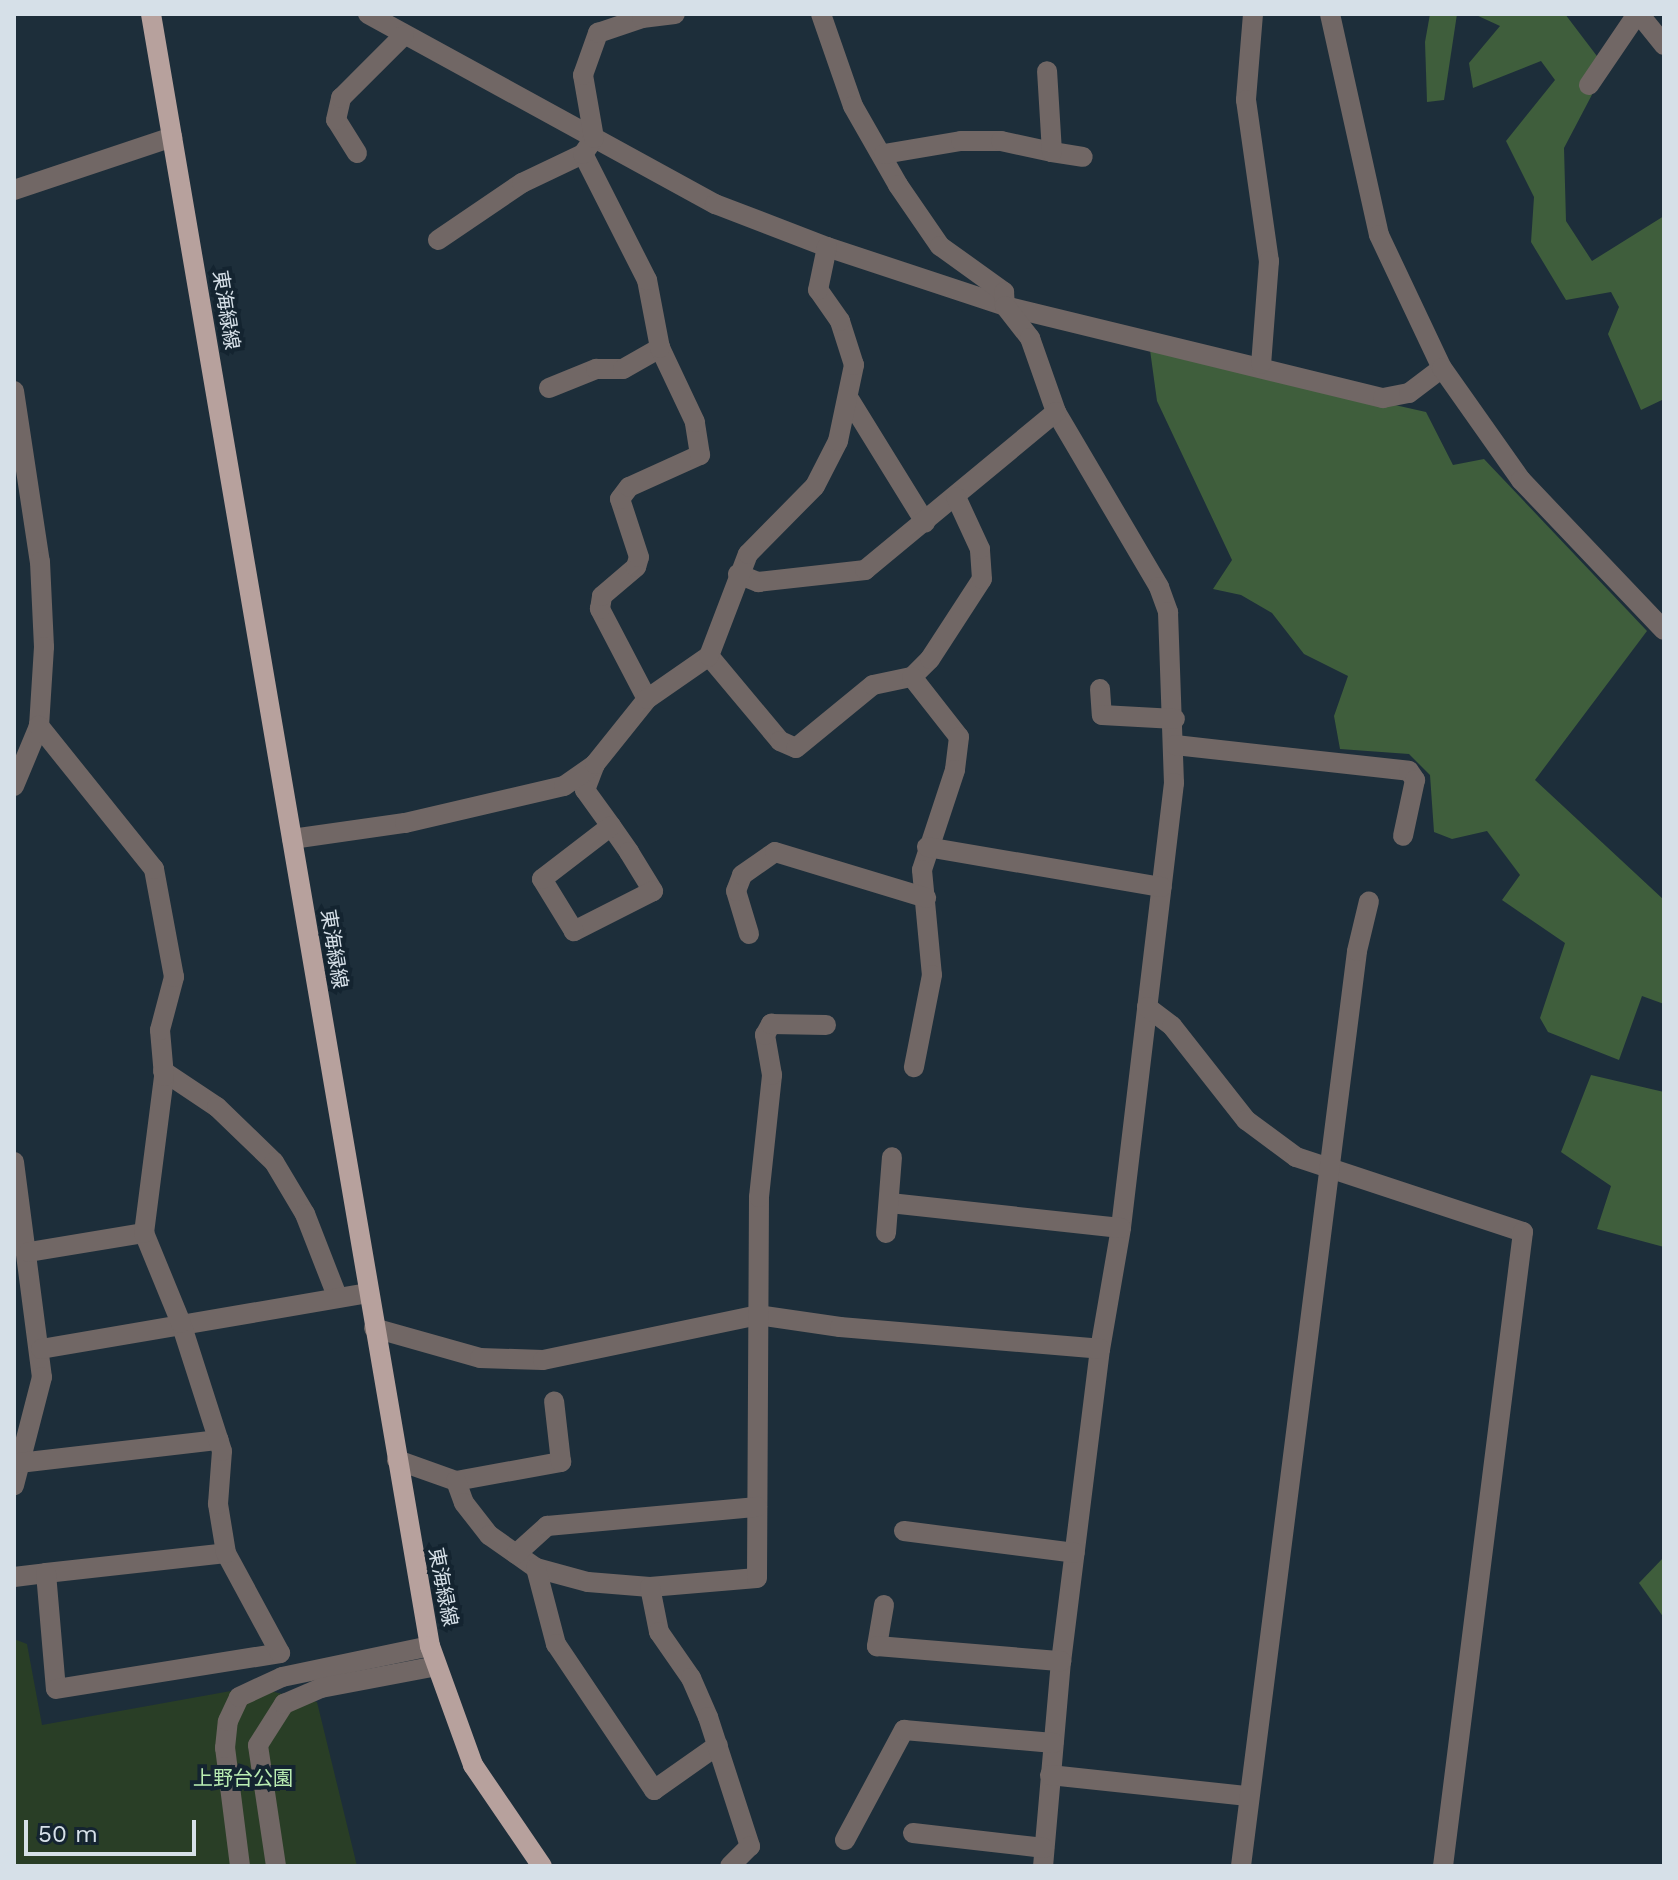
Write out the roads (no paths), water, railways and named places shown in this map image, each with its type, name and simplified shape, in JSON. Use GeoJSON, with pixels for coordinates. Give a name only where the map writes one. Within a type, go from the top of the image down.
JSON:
{"type":"FeatureCollection","features":[{"type":"Feature","properties":{"kind":"main road","name":"東海緑線"},"geometry":{"type":"LineString","coordinates":[[151,14],[367,1293],[433,1656],[473,1765],[542,1866]]}},
{"type":"Feature","properties":{"kind":"street"},"geometry":{"type":"LineString","coordinates":[[368,14],[589,146],[715,204],[827,247],[1005,306],[1261,364],[1383,398],[1409,393],[1442,368]]}},
{"type":"Feature","properties":{"kind":"street"},"geometry":{"type":"LineString","coordinates":[[647,699],[600,609],[602,596],[636,567],[639,557],[620,499],[629,487],[700,455],[695,422],[660,348],[647,280],[589,146],[583,75],[598,33],[624,19],[675,14]]}},
{"type":"Feature","properties":{"kind":"street"},"geometry":{"type":"LineString","coordinates":[[821,14],[853,106],[884,154],[905,196],[940,246],[1004,292],[1005,306],[1030,338],[1056,412],[1159,587],[1168,612],[1175,719],[1162,887],[1121,1228],[1100,1349],[1061,1661],[1044,1857],[913,1833]]}},
{"type":"Feature","properties":{"kind":"street"},"geometry":{"type":"LineString","coordinates":[[1253,14],[1246,100],[1269,261],[1261,364]]}},
{"type":"Feature","properties":{"kind":"street"},"geometry":{"type":"LineString","coordinates":[[1330,14],[1379,235],[1442,368],[1521,480],[1664,630]]}},
{"type":"Feature","properties":{"kind":"street"},"geometry":{"type":"LineString","coordinates":[[1589,85],[1638,14],[1664,45]]}},
{"type":"Feature","properties":{"kind":"street"},"geometry":{"type":"LineString","coordinates":[[357,153],[336,120],[341,98],[404,35]]}},
{"type":"Feature","properties":{"kind":"street"},"geometry":{"type":"LineString","coordinates":[[1047,71],[1052,152]]}},
{"type":"Feature","properties":{"kind":"street"},"geometry":{"type":"LineString","coordinates":[[14,190],[172,137]]}},
{"type":"Feature","properties":{"kind":"street"},"geometry":{"type":"LineString","coordinates":[[884,154],[961,141],[1001,141],[1083,157]]}},
{"type":"Feature","properties":{"kind":"street"},"geometry":{"type":"LineString","coordinates":[[438,240],[522,183],[589,146]]}},
{"type":"Feature","properties":{"kind":"street"},"geometry":{"type":"LineString","coordinates":[[292,839],[405,823],[564,786],[595,764],[647,699],[709,656],[724,627],[738,574],[748,554],[815,486],[838,441],[849,399],[852,347],[818,290],[827,247]]}},
{"type":"Feature","properties":{"kind":"street"},"geometry":{"type":"LineString","coordinates":[[549,388],[596,369],[623,369],[660,348]]}},
{"type":"Feature","properties":{"kind":"street"},"geometry":{"type":"LineString","coordinates":[[14,391],[40,562],[44,647],[39,726],[14,786]]}},
{"type":"Feature","properties":{"kind":"street"},"geometry":{"type":"LineString","coordinates":[[849,399],[925,522]]}},
{"type":"Feature","properties":{"kind":"street"},"geometry":{"type":"LineString","coordinates":[[738,574],[758,582],[865,570],[1056,412]]}},
{"type":"Feature","properties":{"kind":"street"},"geometry":{"type":"LineString","coordinates":[[709,656],[780,741],[796,748],[873,685],[912,677],[930,659],[982,579],[980,549],[956,497]]}},
{"type":"Feature","properties":{"kind":"street"},"geometry":{"type":"LineString","coordinates":[[912,677],[959,737],[955,770],[927,847],[922,870],[932,975],[914,1067]]}},
{"type":"Feature","properties":{"kind":"street"},"geometry":{"type":"LineString","coordinates":[[1100,689],[1102,715],[1175,719]]}},
{"type":"Feature","properties":{"kind":"street"},"geometry":{"type":"LineString","coordinates":[[39,726],[154,869],[174,977],[160,1030],[163,1071],[144,1233],[181,1323],[219,1440],[218,1504],[226,1553],[280,1653],[56,1689],[46,1573]]}},
{"type":"Feature","properties":{"kind":"street"},"geometry":{"type":"LineString","coordinates":[[1175,745],[1409,771],[1415,780],[1403,836]]}},
{"type":"Feature","properties":{"kind":"street"},"geometry":{"type":"LineString","coordinates":[[595,764],[585,790],[611,826],[653,891],[574,931],[542,879],[611,826]]}},
{"type":"Feature","properties":{"kind":"street"},"geometry":{"type":"LineString","coordinates":[[927,847],[1162,887]]}},
{"type":"Feature","properties":{"kind":"street"},"geometry":{"type":"LineString","coordinates":[[749,934],[736,891],[742,875],[775,852],[926,898]]}},
{"type":"Feature","properties":{"kind":"street"},"geometry":{"type":"LineString","coordinates":[[1241,1866],[1357,951],[1369,901]]}},
{"type":"Feature","properties":{"kind":"street"},"geometry":{"type":"LineString","coordinates":[[1147,1007],[1172,1026],[1246,1120],[1270,1141],[1296,1157],[1523,1232],[1443,1866]]}},
{"type":"Feature","properties":{"kind":"street"},"geometry":{"type":"LineString","coordinates":[[456,1481],[464,1503],[481,1524],[536,1568],[588,1582],[650,1587],[757,1578],[759,1197],[772,1075],[765,1035],[771,1024],[826,1025]]}},
{"type":"Feature","properties":{"kind":"street"},"geometry":{"type":"LineString","coordinates":[[163,1071],[217,1107],[274,1162],[305,1214],[337,1296]]}},
{"type":"Feature","properties":{"kind":"street"},"geometry":{"type":"LineString","coordinates":[[886,1233],[892,1157]]}},
{"type":"Feature","properties":{"kind":"street"},"geometry":{"type":"LineString","coordinates":[[14,1162],[19,1223],[29,1252],[41,1349],[35,1401],[14,1485]]}},
{"type":"Feature","properties":{"kind":"street"},"geometry":{"type":"LineString","coordinates":[[890,1203],[1121,1228]]}},
{"type":"Feature","properties":{"kind":"street"},"geometry":{"type":"LineString","coordinates":[[29,1252],[144,1233]]}},
{"type":"Feature","properties":{"kind":"street"},"geometry":{"type":"LineString","coordinates":[[41,1349],[367,1293]]}},
{"type":"Feature","properties":{"kind":"street"},"geometry":{"type":"LineString","coordinates":[[374,1328],[480,1358],[543,1360],[758,1315],[840,1327],[1100,1349]]}},
{"type":"Feature","properties":{"kind":"street"},"geometry":{"type":"LineString","coordinates":[[14,1397],[35,1401]]}},
{"type":"Feature","properties":{"kind":"street"},"geometry":{"type":"LineString","coordinates":[[397,1460],[456,1481],[561,1462],[554,1401]]}},
{"type":"Feature","properties":{"kind":"street"},"geometry":{"type":"LineString","coordinates":[[19,1463],[219,1440]]}},
{"type":"Feature","properties":{"kind":"street"},"geometry":{"type":"LineString","coordinates":[[516,1554],[547,1526],[757,1507]]}},
{"type":"Feature","properties":{"kind":"street"},"geometry":{"type":"LineString","coordinates":[[904,1531],[1075,1553]]}},
{"type":"Feature","properties":{"kind":"street"},"geometry":{"type":"LineString","coordinates":[[14,1577],[226,1553]]}},
{"type":"Feature","properties":{"kind":"street"},"geometry":{"type":"LineString","coordinates":[[536,1568],[556,1644],[654,1790],[718,1745]]}},
{"type":"Feature","properties":{"kind":"street"},"geometry":{"type":"LineString","coordinates":[[650,1587],[659,1632],[691,1678],[718,1745],[750,1846],[730,1866]]}},
{"type":"Feature","properties":{"kind":"street"},"geometry":{"type":"LineString","coordinates":[[884,1605],[877,1646],[1061,1661]]}},
{"type":"Feature","properties":{"kind":"street"},"geometry":{"type":"LineString","coordinates":[[240,1866],[225,1748],[228,1721],[239,1697],[282,1677],[433,1656]]}},
{"type":"Feature","properties":{"kind":"street"},"geometry":{"type":"LineString","coordinates":[[276,1866],[258,1745],[284,1704],[321,1688],[433,1656]]}},
{"type":"Feature","properties":{"kind":"street"},"geometry":{"type":"LineString","coordinates":[[845,1840],[904,1730],[1053,1743]]}},
{"type":"Feature","properties":{"kind":"street"},"geometry":{"type":"LineString","coordinates":[[1050,1775],[1248,1796]]}},
{"type":"Feature","properties":{"kind":"park label","name":"上野台公園"},"geometry":{"type":"Point","coordinates":[243,1778]}}]}
